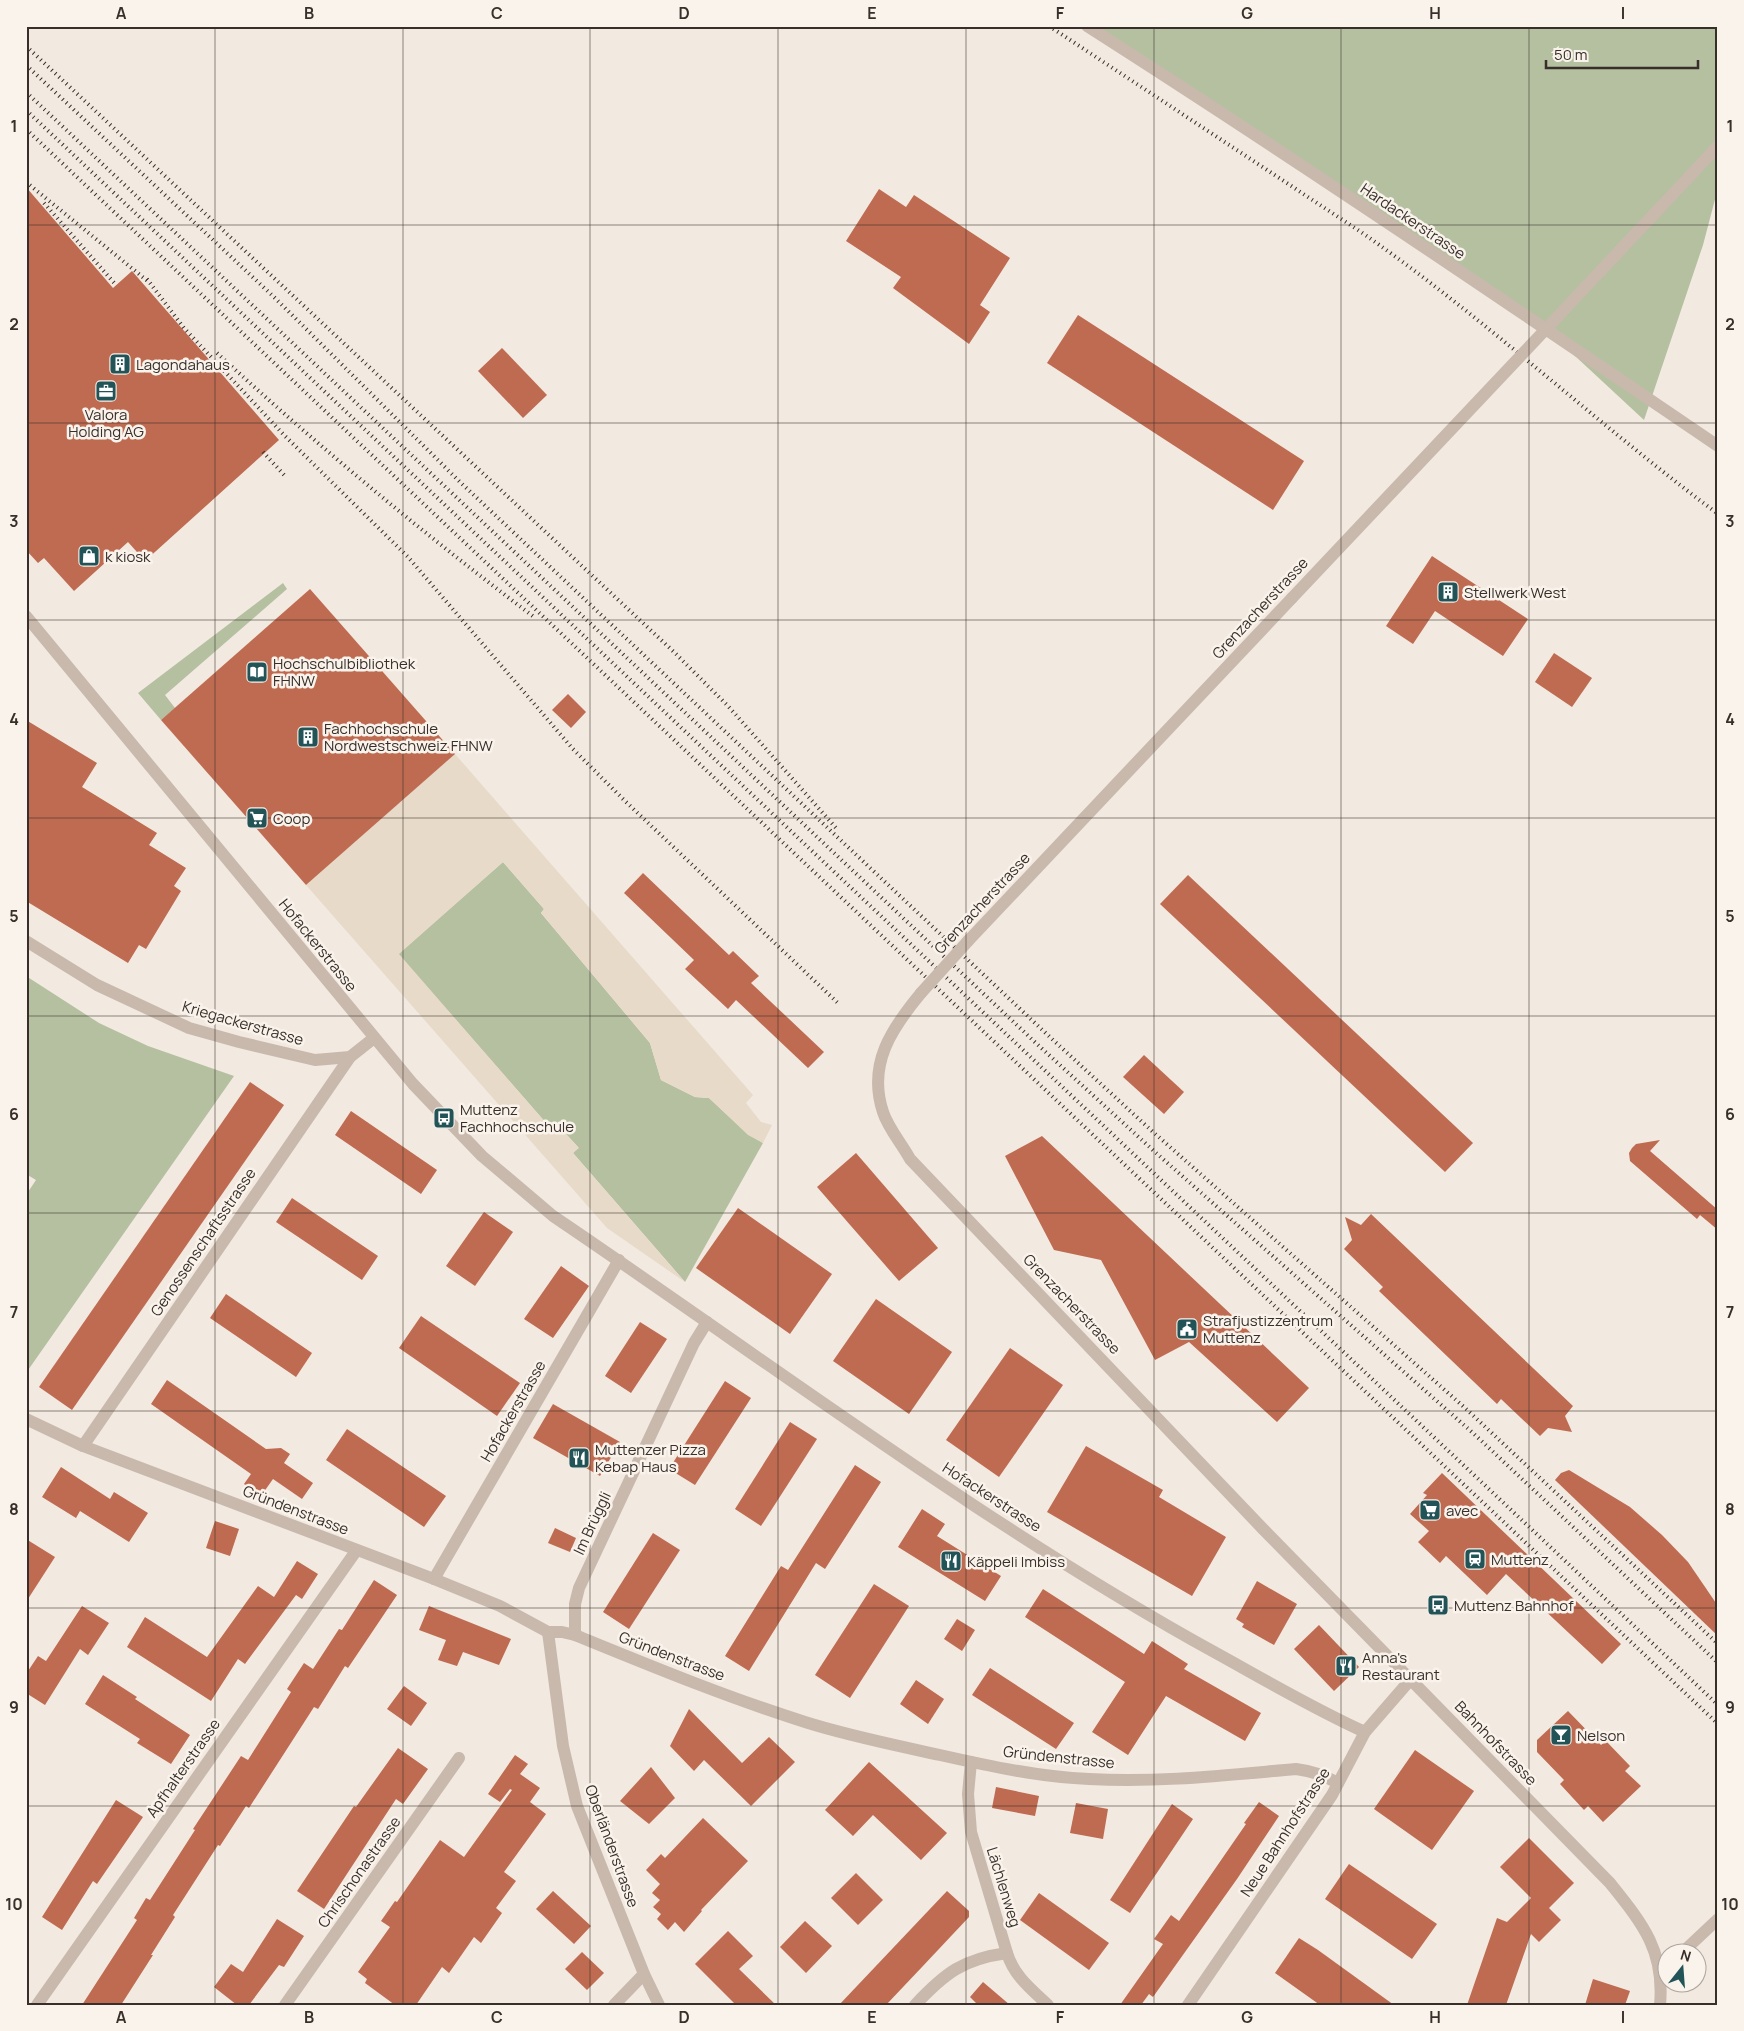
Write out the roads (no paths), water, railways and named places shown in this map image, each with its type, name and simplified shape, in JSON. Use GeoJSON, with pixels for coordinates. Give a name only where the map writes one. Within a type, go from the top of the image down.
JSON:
{"type":"FeatureCollection","features":[{"type":"Feature","properties":{"kind":"street","name":"Hardackerstrasse"},"geometry":{"type":"LineString","coordinates":[[1087,26],[1546,329],[1718,446]]}},
{"type":"Feature","properties":{"kind":"street","name":"Grenzacherstrasse"},"geometry":{"type":"LineString","coordinates":[[1263,1529],[910,1159],[884,1114],[880,1098],[878,1068],[886,1044],[899,1020],[968,941],[998,912],[1018,888],[1718,146]]}},
{"type":"Feature","properties":{"kind":"street","name":"Hofackerstrasse"},"geometry":{"type":"LineString","coordinates":[[26,616],[374,1038],[430,1102],[482,1156],[553,1216],[944,1486],[1049,1554],[1160,1622],[1333,1718],[1365,1732]]}},
{"type":"Feature","properties":{"kind":"street","name":"Kriegackerstrasse"},"geometry":{"type":"LineString","coordinates":[[26,941],[97,985],[189,1028],[315,1060],[350,1057]]}},
{"type":"Feature","properties":{"kind":"street"},"geometry":{"type":"LineString","coordinates":[[350,1057],[374,1038]]}},
{"type":"Feature","properties":{"kind":"street","name":"Genossenschaftsstrasse"},"geometry":{"type":"LineString","coordinates":[[83,1446],[350,1057]]}},
{"type":"Feature","properties":{"kind":"street","name":"Hofackerstrasse"},"geometry":{"type":"LineString","coordinates":[[434,1579],[619,1260]]}},
{"type":"Feature","properties":{"kind":"street","name":"Im Brüggli"},"geometry":{"type":"LineString","coordinates":[[575,1635],[575,1604],[579,1588],[694,1343],[707,1322]]}},
{"type":"Feature","properties":{"kind":"street","name":"Gründenstrasse"},"geometry":{"type":"LineString","coordinates":[[26,1418],[83,1446],[434,1579],[500,1606],[548,1632],[562,1632],[575,1635],[678,1677],[807,1722],[879,1742],[1031,1773],[1088,1779],[1138,1781],[1296,1769],[1312,1771],[1338,1783]]}},
{"type":"Feature","properties":{"kind":"street","name":"Bahnhofstrasse"},"geometry":{"type":"LineString","coordinates":[[1263,1529],[1610,1884],[1647,1933],[1656,1949]]}},
{"type":"Feature","properties":{"kind":"street","name":"Apfhalterstrasse"},"geometry":{"type":"LineString","coordinates":[[37,2005],[356,1551]]}},
{"type":"Feature","properties":{"kind":"street","name":"Oberländerstrasse"},"geometry":{"type":"LineString","coordinates":[[548,1632],[563,1746],[578,1806],[644,1974],[659,2005]]}},
{"type":"Feature","properties":{"kind":"street","name":"Neue Bahnhofstrasse"},"geometry":{"type":"LineString","coordinates":[[1188,2005],[1332,1795],[1365,1732],[1411,1679]]}},
{"type":"Feature","properties":{"kind":"street","name":"Chrischonastrasse"},"geometry":{"type":"LineString","coordinates":[[285,2005],[459,1758]]}},
{"type":"Feature","properties":{"kind":"street","name":"Lächlenweg"},"geometry":{"type":"LineString","coordinates":[[971,1762],[968,1794],[971,1832],[1011,1966],[1019,1978],[1048,2005]]}},
{"type":"Feature","properties":{"kind":"street"},"geometry":{"type":"LineString","coordinates":[[1691,1944],[1718,1918]]}},
{"type":"Feature","properties":{"kind":"street"},"geometry":{"type":"LineString","coordinates":[[915,2005],[947,1974],[965,1963],[985,1956],[1007,1953]]}},
{"type":"Feature","properties":{"kind":"street"},"geometry":{"type":"LineString","coordinates":[[614,2005],[644,1974]]}},
{"type":"Feature","properties":{"kind":"railway"},"geometry":{"type":"LineString","coordinates":[[1049,26],[1361,232],[1407,265],[1497,335],[1628,444],[1718,514]]}},
{"type":"Feature","properties":{"kind":"railway"},"geometry":{"type":"LineString","coordinates":[[26,46],[674,652],[728,706],[837,829]]}},
{"type":"Feature","properties":{"kind":"railway"},"geometry":{"type":"LineString","coordinates":[[26,65],[274,297],[460,482],[1052,1039],[1152,1131],[1464,1407],[1718,1644]]}},
{"type":"Feature","properties":{"kind":"railway"},"geometry":{"type":"LineString","coordinates":[[26,92],[1038,1045],[1155,1152],[1473,1433],[1718,1663]]}},
{"type":"Feature","properties":{"kind":"railway"},"geometry":{"type":"LineString","coordinates":[[26,110],[1718,1705]]}},
{"type":"Feature","properties":{"kind":"railway"},"geometry":{"type":"LineString","coordinates":[[26,129],[1718,1724]]}},
{"type":"Feature","properties":{"kind":"railway"},"geometry":{"type":"LineString","coordinates":[[26,182],[150,283]]}},
{"type":"Feature","properties":{"kind":"railway"},"geometry":{"type":"LineString","coordinates":[[44,203],[116,285]]}},
{"type":"Feature","properties":{"kind":"railway"},"geometry":{"type":"LineString","coordinates":[[147,279],[184,328],[284,435],[408,557],[573,749],[625,801],[840,1005]]}},
{"type":"Feature","properties":{"kind":"railway"},"geometry":{"type":"LineString","coordinates":[[217,353],[372,489],[534,617]]}},
{"type":"Feature","properties":{"kind":"railway"},"geometry":{"type":"LineString","coordinates":[[263,452],[286,477]]}},
{"type":"Feature","properties":{"kind":"place","name":"Lagondahaus"},"geometry":{"type":"Point","coordinates":[120,364]}},
{"type":"Feature","properties":{"kind":"place","name":"Valora Holding AG"},"geometry":{"type":"Point","coordinates":[106,391]}},
{"type":"Feature","properties":{"kind":"place","name":"k kiosk"},"geometry":{"type":"Point","coordinates":[89,556]}},
{"type":"Feature","properties":{"kind":"place","name":"Stellwerk West"},"geometry":{"type":"Point","coordinates":[1448,592]}},
{"type":"Feature","properties":{"kind":"place","name":"Hochschulbibliothek FHNW"},"geometry":{"type":"Point","coordinates":[257,672]}},
{"type":"Feature","properties":{"kind":"place","name":"Fachhochschule Nordwestschweiz FHNW"},"geometry":{"type":"Point","coordinates":[308,737]}},
{"type":"Feature","properties":{"kind":"place","name":"Coop"},"geometry":{"type":"Point","coordinates":[257,818]}},
{"type":"Feature","properties":{"kind":"place","name":"Muttenz Fachhochschule"},"geometry":{"type":"Point","coordinates":[444,1118]}},
{"type":"Feature","properties":{"kind":"place","name":"Strafjustizzentrum Muttenz"},"geometry":{"type":"Point","coordinates":[1187,1329]}},
{"type":"Feature","properties":{"kind":"place","name":"Muttenzer Pizza Kebap Haus"},"geometry":{"type":"Point","coordinates":[579,1458]}},
{"type":"Feature","properties":{"kind":"place","name":"avec"},"geometry":{"type":"Point","coordinates":[1430,1510]}},
{"type":"Feature","properties":{"kind":"place","name":"Muttenz"},"geometry":{"type":"Point","coordinates":[1475,1559]}},
{"type":"Feature","properties":{"kind":"place","name":"Käppeli Imbiss"},"geometry":{"type":"Point","coordinates":[951,1561]}},
{"type":"Feature","properties":{"kind":"place","name":"Muttenz Bahnhof"},"geometry":{"type":"Point","coordinates":[1438,1605]}},
{"type":"Feature","properties":{"kind":"place","name":"Anna's Restaurant"},"geometry":{"type":"Point","coordinates":[1346,1666]}},
{"type":"Feature","properties":{"kind":"place","name":"Nelson"},"geometry":{"type":"Point","coordinates":[1561,1735]}}]}
